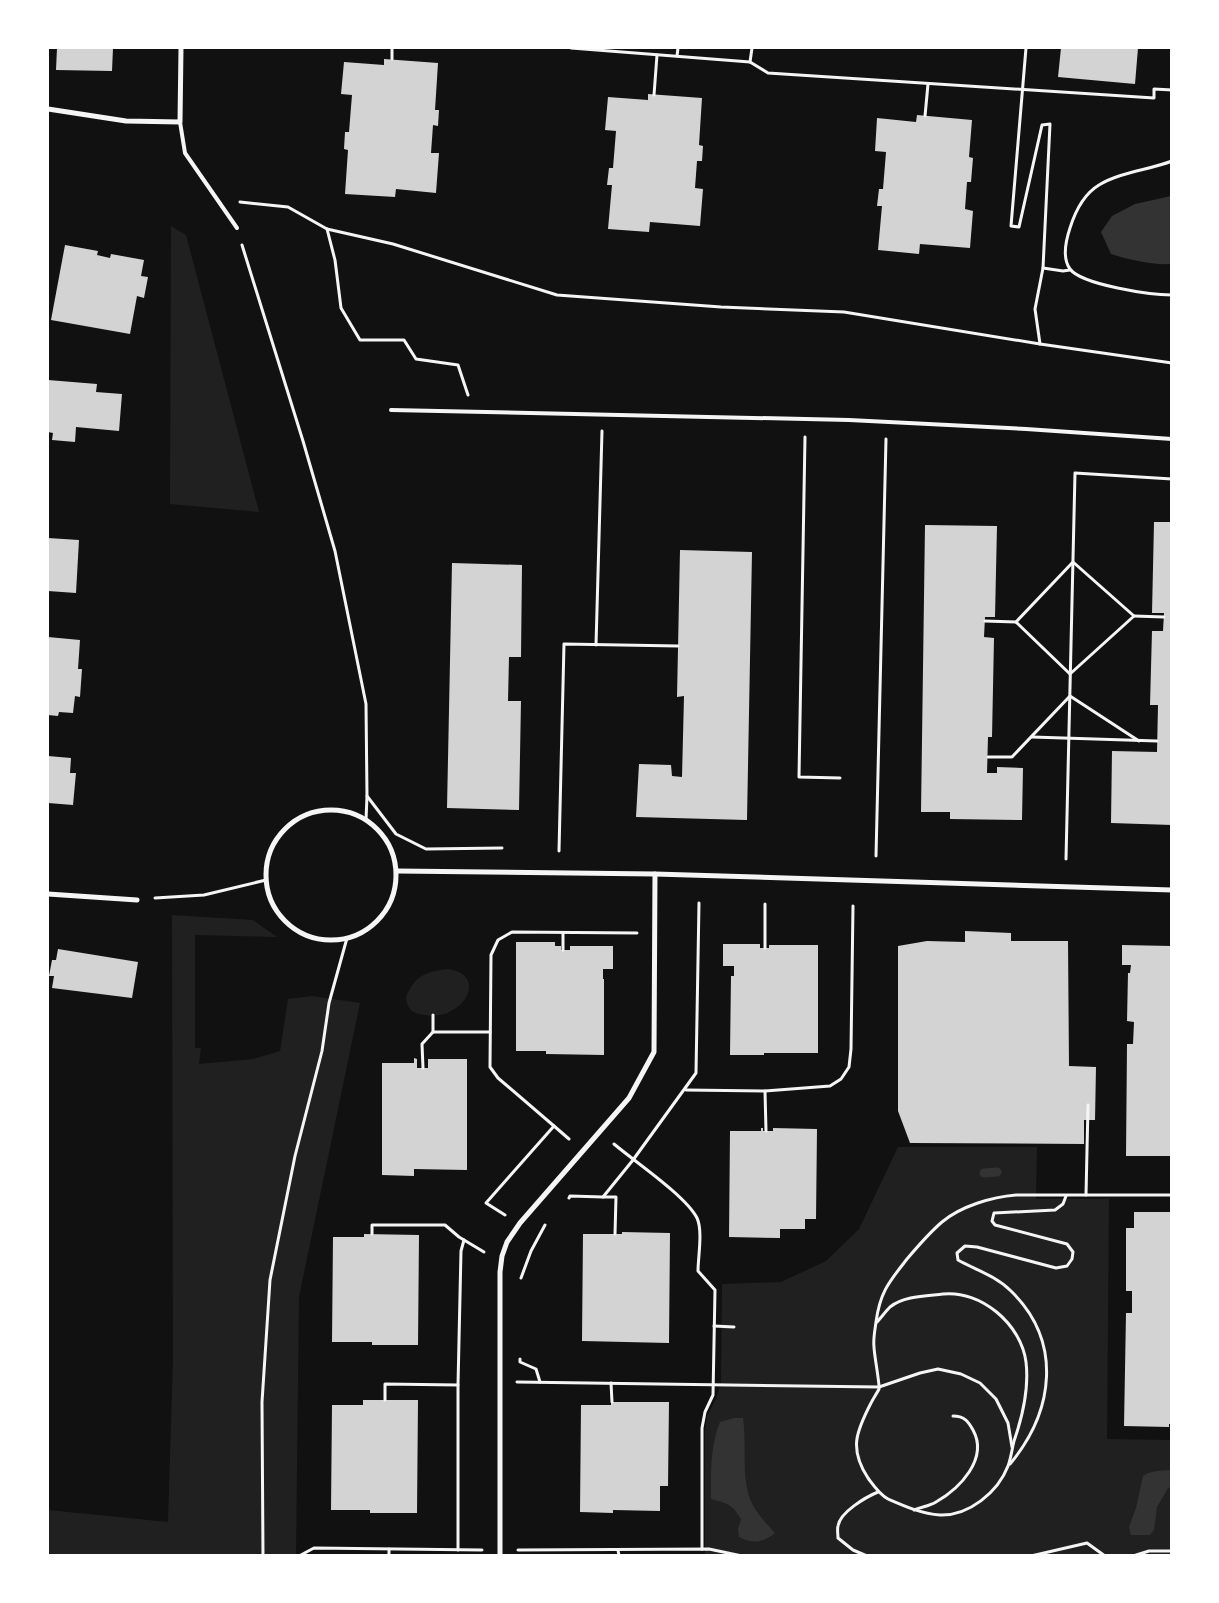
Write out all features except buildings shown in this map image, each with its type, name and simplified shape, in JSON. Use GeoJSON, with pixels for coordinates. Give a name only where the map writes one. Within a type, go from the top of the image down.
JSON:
{"type":"FeatureCollection","features":[{"type":"Feature","properties":{"kind":"street"},"geometry":{"type":"LineString","coordinates":[[48,109],[126,120],[180,122],[181,48]]}},
{"type":"Feature","properties":{"kind":"street"},"geometry":{"type":"LineString","coordinates":[[327,810],[348,812],[366,820],[382,834],[392,851],[396,871],[394,894],[384,914],[368,929],[347,938],[325,940],[303,934],[285,921],[272,902],[266,880],[268,860],[275,841],[289,825],[307,815],[327,810]]}},
{"type":"Feature","properties":{"kind":"street"},"geometry":{"type":"LineString","coordinates":[[396,871],[655,874],[1172,890]]}},
{"type":"Feature","properties":{"kind":"street"},"geometry":{"type":"LineString","coordinates":[[500,1553],[499,1381],[500,1272],[502,1256],[507,1242],[520,1224],[629,1098],[654,1052],[655,874]]}},
{"type":"Feature","properties":{"kind":"street"},"geometry":{"type":"LineString","coordinates":[[48,894],[137,900]]}},
{"type":"Feature","properties":{"kind":"lane"},"geometry":{"type":"LineString","coordinates":[[180,122],[185,153],[237,228]]}},
{"type":"Feature","properties":{"kind":"lane"},"geometry":{"type":"LineString","coordinates":[[391,410],[806,419],[1026,428],[1172,439]]}},
{"type":"Feature","properties":{"kind":"path"},"geometry":{"type":"LineString","coordinates":[[392,48],[392,59]]}},
{"type":"Feature","properties":{"kind":"path"},"geometry":{"type":"LineString","coordinates":[[570,48],[750,62],[768,73],[1022,91],[1154,98],[1154,89],[1172,90]]}},
{"type":"Feature","properties":{"kind":"path"},"geometry":{"type":"LineString","coordinates":[[677,56],[678,48]]}},
{"type":"Feature","properties":{"kind":"path"},"geometry":{"type":"LineString","coordinates":[[750,62],[752,48]]}},
{"type":"Feature","properties":{"kind":"path"},"geometry":{"type":"LineString","coordinates":[[1026,48],[1011,226],[1019,227],[1042,125],[1050,124],[1043,268],[1035,309],[1040,344]]}},
{"type":"Feature","properties":{"kind":"path"},"geometry":{"type":"LineString","coordinates":[[654,95],[657,55]]}},
{"type":"Feature","properties":{"kind":"path"},"geometry":{"type":"LineString","coordinates":[[925,116],[928,84]]}},
{"type":"Feature","properties":{"kind":"path"},"geometry":{"type":"LineString","coordinates":[[1070,270],[1065,257],[1067,238],[1073,218],[1085,198],[1099,185],[1119,177],[1172,162]]}},
{"type":"Feature","properties":{"kind":"path"},"geometry":{"type":"LineString","coordinates":[[216,199],[288,207],[327,229],[393,244],[557,295],[721,307],[844,312],[1040,344],[1172,363]]}},
{"type":"Feature","properties":{"kind":"path"},"geometry":{"type":"LineString","coordinates":[[237,228],[335,551],[366,704],[366,820]]}},
{"type":"Feature","properties":{"kind":"path"},"geometry":{"type":"LineString","coordinates":[[327,229],[336,260],[341,308],[360,340],[404,340],[416,359],[458,365],[474,412]]}},
{"type":"Feature","properties":{"kind":"path"},"geometry":{"type":"LineString","coordinates":[[1043,268],[1063,271],[1070,270],[1090,280],[1116,288],[1172,295]]}},
{"type":"Feature","properties":{"kind":"path"},"geometry":{"type":"LineString","coordinates":[[596,645],[603,414]]}},
{"type":"Feature","properties":{"kind":"path"},"geometry":{"type":"LineString","coordinates":[[806,419],[799,777],[840,778]]}},
{"type":"Feature","properties":{"kind":"path"},"geometry":{"type":"LineString","coordinates":[[876,856],[886,422]]}},
{"type":"Feature","properties":{"kind":"path"},"geometry":{"type":"LineString","coordinates":[[1066,859],[1075,473],[1172,479]]}},
{"type":"Feature","properties":{"kind":"path"},"geometry":{"type":"LineString","coordinates":[[1073,562],[1134,616],[1164,617]]}},
{"type":"Feature","properties":{"kind":"path"},"geometry":{"type":"LineString","coordinates":[[1016,622],[1073,562]]}},
{"type":"Feature","properties":{"kind":"path"},"geometry":{"type":"LineString","coordinates":[[1070,674],[1134,616]]}},
{"type":"Feature","properties":{"kind":"path"},"geometry":{"type":"LineString","coordinates":[[985,621],[1016,622],[1070,674]]}},
{"type":"Feature","properties":{"kind":"path"},"geometry":{"type":"LineString","coordinates":[[559,851],[564,644],[678,646]]}},
{"type":"Feature","properties":{"kind":"path"},"geometry":{"type":"LineString","coordinates":[[988,757],[1012,757],[1070,696]]}},
{"type":"Feature","properties":{"kind":"path"},"geometry":{"type":"LineString","coordinates":[[1070,696],[1138,741]]}},
{"type":"Feature","properties":{"kind":"path"},"geometry":{"type":"LineString","coordinates":[[1031,736],[1157,741]]}},
{"type":"Feature","properties":{"kind":"path"},"geometry":{"type":"LineString","coordinates":[[367,796],[396,834],[426,849],[502,848]]}},
{"type":"Feature","properties":{"kind":"path"},"geometry":{"type":"LineString","coordinates":[[137,900],[204,895],[266,880]]}},
{"type":"Feature","properties":{"kind":"path"},"geometry":{"type":"LineString","coordinates":[[603,1197],[633,1160],[696,1073],[699,903]]}},
{"type":"Feature","properties":{"kind":"path"},"geometry":{"type":"LineString","coordinates":[[765,904],[765,948]]}},
{"type":"Feature","properties":{"kind":"path"},"geometry":{"type":"LineString","coordinates":[[685,1090],[765,1091],[830,1086],[841,1079],[849,1067],[851,1049],[853,906]]}},
{"type":"Feature","properties":{"kind":"path"},"geometry":{"type":"LineString","coordinates":[[575,1133],[570,1140],[498,1078],[490,1067],[491,954],[498,940],[512,932],[638,934],[638,926]]}},
{"type":"Feature","properties":{"kind":"path"},"geometry":{"type":"LineString","coordinates":[[563,933],[563,950]]}},
{"type":"Feature","properties":{"kind":"path"},"geometry":{"type":"LineString","coordinates":[[263,1556],[262,1402],[270,1280],[295,1156],[322,1051],[329,1003],[347,938]]}},
{"type":"Feature","properties":{"kind":"path"},"geometry":{"type":"LineString","coordinates":[[423,1068],[422,1044],[433,1032],[433,1015]]}},
{"type":"Feature","properties":{"kind":"path"},"geometry":{"type":"LineString","coordinates":[[433,1032],[490,1032]]}},
{"type":"Feature","properties":{"kind":"path"},"geometry":{"type":"LineString","coordinates":[[765,1091],[766,1131]]}},
{"type":"Feature","properties":{"kind":"path"},"geometry":{"type":"LineString","coordinates":[[1086,1195],[1088,1105]]}},
{"type":"Feature","properties":{"kind":"path"},"geometry":{"type":"LineString","coordinates":[[503,1223],[506,1216],[486,1203],[554,1126]]}},
{"type":"Feature","properties":{"kind":"path"},"geometry":{"type":"LineString","coordinates":[[599,1132],[686,1202],[697,1219],[699,1237],[698,1271],[715,1290],[714,1385],[713,1395],[704,1412],[702,1428],[702,1549]]}},
{"type":"Feature","properties":{"kind":"path"},"geometry":{"type":"LineString","coordinates":[[1066,1196],[1063,1204],[1055,1210],[994,1213],[992,1221],[994,1226],[1067,1244],[1073,1252],[1072,1259],[1067,1266],[1056,1268],[977,1247],[965,1246],[957,1253],[958,1260],[995,1278],[1011,1291],[1027,1311],[1040,1332],[1045,1352],[1047,1378],[1044,1403],[1023,1448],[1008,1466],[998,1483],[983,1500],[964,1510],[941,1515],[914,1510],[886,1498],[878,1492],[861,1467],[856,1446],[860,1425],[880,1388],[874,1345],[879,1305],[888,1283],[918,1246],[943,1221],[967,1208],[1000,1197],[1016,1195],[1172,1195]]}},
{"type":"Feature","properties":{"kind":"path"},"geometry":{"type":"LineString","coordinates":[[564,1203],[570,1196],[616,1197],[615,1234]]}},
{"type":"Feature","properties":{"kind":"path"},"geometry":{"type":"LineString","coordinates":[[520,1280],[530,1251],[546,1223]]}},
{"type":"Feature","properties":{"kind":"path"},"geometry":{"type":"LineString","coordinates":[[372,1234],[372,1225],[445,1225],[464,1240],[486,1253],[490,1247]]}},
{"type":"Feature","properties":{"kind":"path"},"geometry":{"type":"LineString","coordinates":[[458,1550],[460,1251],[464,1240]]}},
{"type":"Feature","properties":{"kind":"path"},"geometry":{"type":"LineString","coordinates":[[876,1323],[892,1306],[917,1296],[948,1293],[976,1298],[993,1309],[1011,1326],[1021,1344],[1026,1362],[1026,1383],[1022,1411],[1008,1466]]}},
{"type":"Feature","properties":{"kind":"path"},"geometry":{"type":"LineString","coordinates":[[714,1326],[734,1327]]}},
{"type":"Feature","properties":{"kind":"path"},"geometry":{"type":"LineString","coordinates":[[520,1352],[520,1362],[536,1370],[540,1382]]}},
{"type":"Feature","properties":{"kind":"path"},"geometry":{"type":"LineString","coordinates":[[499,1381],[880,1388],[920,1372],[938,1370],[961,1374],[980,1383],[996,1399],[1008,1424],[1012,1447]]}},
{"type":"Feature","properties":{"kind":"path"},"geometry":{"type":"LineString","coordinates":[[611,1383],[612,1402]]}},
{"type":"Feature","properties":{"kind":"path"},"geometry":{"type":"LineString","coordinates":[[385,1400],[385,1384],[458,1385]]}},
{"type":"Feature","properties":{"kind":"path"},"geometry":{"type":"LineString","coordinates":[[914,1510],[935,1503],[953,1490],[968,1475],[976,1460],[978,1443],[975,1432],[968,1421],[961,1416],[953,1416]]}},
{"type":"Feature","properties":{"kind":"path"},"geometry":{"type":"LineString","coordinates":[[868,1556],[853,1550],[838,1538],[838,1525],[842,1517],[863,1498],[878,1492]]}},
{"type":"Feature","properties":{"kind":"path"},"geometry":{"type":"LineString","coordinates":[[1031,1556],[1087,1543],[1105,1556]]}},
{"type":"Feature","properties":{"kind":"path"},"geometry":{"type":"LineString","coordinates":[[299,1556],[314,1548],[458,1550],[500,1553],[702,1549],[742,1556]]}},
{"type":"Feature","properties":{"kind":"path"},"geometry":{"type":"LineString","coordinates":[[389,1549],[389,1556]]}},
{"type":"Feature","properties":{"kind":"path"},"geometry":{"type":"LineString","coordinates":[[618,1550],[618,1556]]}},
{"type":"Feature","properties":{"kind":"path"},"geometry":{"type":"LineString","coordinates":[[1133,1556],[1149,1552],[1172,1551]]}},
{"type":"Feature","properties":{"kind":"shaded area"},"geometry":{"type":"Polygon","coordinates":[[[1171,196],[1171,264],[1141,262],[1111,254],[1101,232],[1112,216],[1135,204],[1171,196]]]}},
{"type":"Feature","properties":{"kind":"shaded area"},"geometry":{"type":"Polygon","coordinates":[[[171,226],[186,235],[259,512],[170,504],[171,226]]]}},
{"type":"Feature","properties":{"kind":"shaded area"},"geometry":{"type":"Polygon","coordinates":[[[172,915],[253,920],[277,937],[195,935],[195,1048],[201,1048],[199,1064],[253,1059],[280,1051],[288,999],[312,996],[360,1003],[299,1297],[296,1555],[48,1556],[48,1510],[168,1522],[173,1360],[172,915]]]}},
{"type":"Feature","properties":{"kind":"shaded area"},"geometry":{"type":"Polygon","coordinates":[[[449,969],[465,976],[468,982],[468,994],[464,1000],[448,1013],[441,1015],[425,1015],[411,1010],[406,997],[413,984],[421,976],[438,970],[449,969]]]}},
{"type":"Feature","properties":{"kind":"shaded area"},"geometry":{"type":"Polygon","coordinates":[[[898,1147],[1037,1147],[1036,1199],[1109,1199],[1107,1439],[1171,1440],[1171,1555],[705,1556],[705,1430],[707,1416],[716,1399],[721,1382],[722,1284],[781,1282],[826,1261],[859,1229],[898,1147]]]}},
{"type":"Feature","properties":{"kind":"shaded area"},"geometry":{"type":"Polygon","coordinates":[[[734,1418],[743,1418],[745,1469],[750,1499],[758,1513],[775,1533],[762,1541],[748,1541],[739,1537],[738,1529],[741,1519],[738,1514],[729,1505],[711,1499],[714,1441],[720,1422],[734,1418]]]}},
{"type":"Feature","properties":{"kind":"shaded area"},"geometry":{"type":"Polygon","coordinates":[[[1171,1470],[1171,1487],[1168,1488],[1157,1507],[1154,1530],[1150,1535],[1131,1535],[1129,1527],[1136,1508],[1143,1476],[1157,1471],[1171,1470]]]}},
{"type":"Feature","properties":{"kind":"waterway"},"geometry":{"type":"LineString","coordinates":[[984,1173],[997,1172]]}}]}
